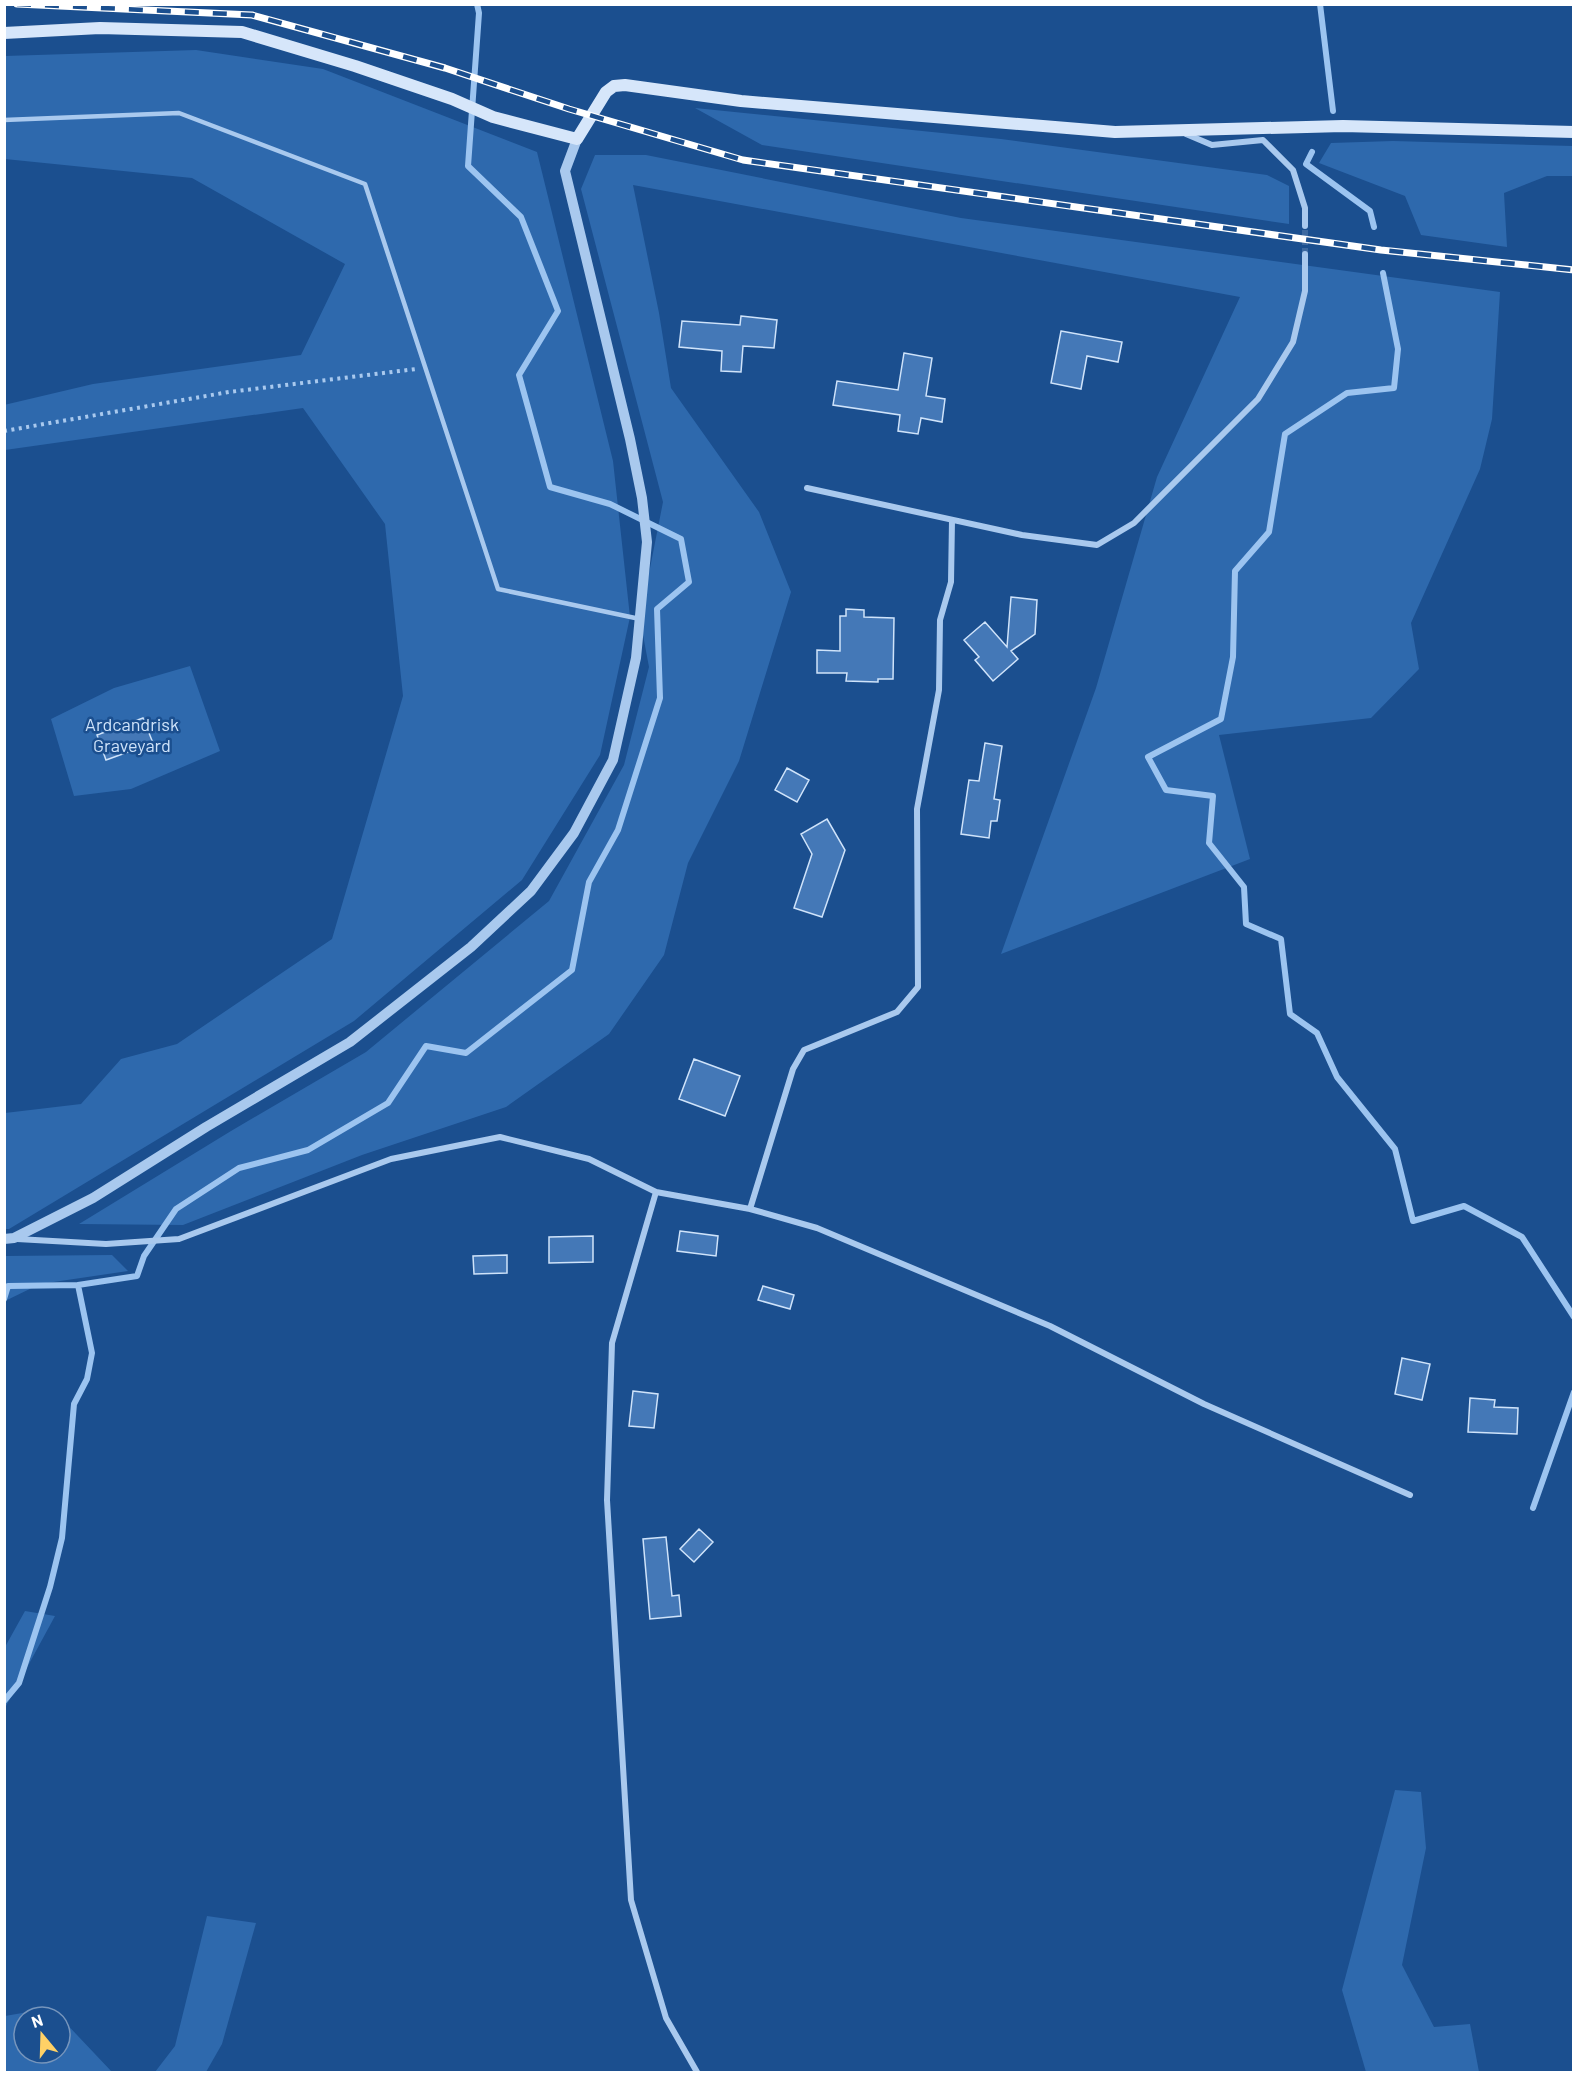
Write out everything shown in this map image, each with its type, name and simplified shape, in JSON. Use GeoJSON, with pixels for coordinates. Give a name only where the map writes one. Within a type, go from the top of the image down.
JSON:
{"type":"FeatureCollection","features":[{"type":"Feature","properties":{"kind":"main road"},"geometry":{"type":"LineString","coordinates":[[4,33],[100,28],[242,32],[355,66],[452,99],[493,117],[577,139],[606,92],[614,86],[625,85],[741,101],[1103,131],[1343,126],[1574,132]]}},
{"type":"Feature","properties":{"kind":"street"},"geometry":{"type":"LineString","coordinates":[[1179,130],[1212,145],[1263,140],[1293,170],[1305,208],[1305,226]]}},
{"type":"Feature","properties":{"kind":"street"},"geometry":{"type":"LineString","coordinates":[[9,1239],[93,1198],[206,1127],[350,1042],[471,947],[531,891],[574,833],[613,760],[636,658],[647,542],[642,498],[630,439],[565,171],[577,139]]}},
{"type":"Feature","properties":{"kind":"street"},"geometry":{"type":"LineString","coordinates":[[807,488],[1022,535],[1097,545],[1134,523],[1258,399],[1293,342],[1305,291],[1305,254]]}},
{"type":"Feature","properties":{"kind":"street"},"geometry":{"type":"LineString","coordinates":[[750,1209],[793,1069],[804,1050],[897,1012],[918,987],[917,809],[939,690],[939,620],[951,582],[952,520]]}},
{"type":"Feature","properties":{"kind":"street"},"geometry":{"type":"LineString","coordinates":[[9,1239],[106,1244],[179,1239],[391,1159],[500,1137],[589,1159],[656,1192],[750,1209],[817,1228],[1050,1326],[1204,1404],[1410,1495]]}},
{"type":"Feature","properties":{"kind":"street"},"geometry":{"type":"LineString","coordinates":[[656,1192],[612,1343],[607,1500],[632,1900],[666,2018],[698,2073]]}},
{"type":"Feature","properties":{"kind":"lane"},"geometry":{"type":"LineString","coordinates":[[4,120],[179,114],[365,184],[498,589],[640,620]]}},
{"type":"Feature","properties":{"kind":"path"},"geometry":{"type":"LineString","coordinates":[[4,431],[230,392],[426,368]]}},
{"type":"Feature","properties":{"kind":"green space"},"geometry":{"type":"Polygon","coordinates":[[[196,50],[323,69],[537,152],[613,461],[630,617],[600,755],[522,880],[354,1021],[9,1229],[5,1229],[5,1113],[81,1104],[121,1059],[177,1044],[332,939],[403,696],[385,524],[303,408],[5,450],[4,405],[93,384],[301,355],[345,264],[192,178],[5,159],[5,56],[196,50]]]}},
{"type":"Feature","properties":{"kind":"green space"},"geometry":{"type":"Polygon","coordinates":[[[695,108],[1001,139],[1267,175],[1289,186],[1289,224],[762,145],[695,108]]]}},
{"type":"Feature","properties":{"kind":"green space"},"geometry":{"type":"Polygon","coordinates":[[[1393,141],[1573,146],[1573,176],[1547,176],[1504,193],[1507,247],[1421,235],[1405,196],[1319,163],[1331,143],[1393,141]]]}},
{"type":"Feature","properties":{"kind":"green space"},"geometry":{"type":"Polygon","coordinates":[[[595,155],[646,155],[961,218],[1500,292],[1492,419],[1480,469],[1411,623],[1419,669],[1371,718],[1219,735],[1250,859],[1001,954],[1096,688],[1157,477],[1240,297],[633,185],[659,313],[671,388],[759,512],[791,592],[739,761],[688,863],[664,955],[609,1034],[506,1107],[362,1155],[183,1225],[79,1224],[366,1052],[549,901],[624,765],[649,667],[640,619],[663,502],[581,189],[595,155]]]}},
{"type":"Feature","properties":{"kind":"green space","name":"Ardcandrisk Graveyard"},"geometry":{"type":"Polygon","coordinates":[[[190,666],[220,751],[131,789],[74,796],[51,719],[114,688],[190,666]]]}},
{"type":"Feature","properties":{"kind":"green space"},"geometry":{"type":"Polygon","coordinates":[[[112,1255],[128,1271],[40,1284],[5,1301],[5,1256],[112,1255]]]}},
{"type":"Feature","properties":{"kind":"green space"},"geometry":{"type":"Polygon","coordinates":[[[25,1611],[55,1616],[5,1708],[5,1647],[25,1611]]]}},
{"type":"Feature","properties":{"kind":"green space"},"geometry":{"type":"Polygon","coordinates":[[[1395,1790],[1421,1792],[1426,1848],[1402,1965],[1434,2027],[1470,2024],[1479,2072],[1366,2072],[1342,1990],[1395,1790]]]}},
{"type":"Feature","properties":{"kind":"green space"},"geometry":{"type":"Polygon","coordinates":[[[207,1916],[256,1923],[222,2044],[206,2072],[155,2072],[175,2046],[207,1916]]]}},
{"type":"Feature","properties":{"kind":"green space"},"geometry":{"type":"Polygon","coordinates":[[[12,2015],[12,2065],[72,2065],[72,2030],[112,2072],[5,2072],[5,2016],[12,2015]]]}},
{"type":"Feature","properties":{"kind":"building"},"geometry":{"type":"Polygon","coordinates":[[[741,316],[777,320],[774,348],[743,346],[741,372],[721,371],[722,351],[679,347],[682,321],[740,325],[741,316]]]}},
{"type":"Feature","properties":{"kind":"building"},"geometry":{"type":"Polygon","coordinates":[[[1061,331],[1122,342],[1118,362],[1087,356],[1081,389],[1051,383],[1061,331]]]}},
{"type":"Feature","properties":{"kind":"building"},"geometry":{"type":"Polygon","coordinates":[[[904,353],[932,358],[926,396],[945,399],[942,422],[921,418],[918,434],[898,431],[900,415],[833,405],[837,381],[898,390],[904,353]]]}},
{"type":"Feature","properties":{"kind":"building"},"geometry":{"type":"Polygon","coordinates":[[[1011,597],[1037,600],[1035,634],[1011,651],[1018,659],[993,681],[975,660],[979,657],[964,640],[985,622],[1007,647],[1011,597]]]}},
{"type":"Feature","properties":{"kind":"building"},"geometry":{"type":"Polygon","coordinates":[[[846,609],[864,610],[864,617],[894,618],[893,679],[878,679],[878,682],[846,681],[847,673],[817,673],[817,650],[840,651],[840,616],[846,616],[846,609]]]}},
{"type":"Feature","properties":{"kind":"building"},"geometry":{"type":"Polygon","coordinates":[[[143,718],[153,743],[106,760],[97,735],[143,718]]]}},
{"type":"Feature","properties":{"kind":"building"},"geometry":{"type":"Polygon","coordinates":[[[985,743],[1002,746],[994,799],[1000,800],[997,821],[991,821],[989,838],[961,834],[969,780],[979,781],[985,743]]]}},
{"type":"Feature","properties":{"kind":"building"},"geometry":{"type":"Polygon","coordinates":[[[787,768],[809,780],[797,802],[775,790],[787,768]]]}},
{"type":"Feature","properties":{"kind":"building"},"geometry":{"type":"Polygon","coordinates":[[[827,819],[845,850],[822,917],[794,908],[812,854],[801,834],[827,819]]]}},
{"type":"Feature","properties":{"kind":"building"},"geometry":{"type":"Polygon","coordinates":[[[694,1059],[740,1076],[725,1116],[679,1099],[694,1059]]]}},
{"type":"Feature","properties":{"kind":"building"},"geometry":{"type":"Polygon","coordinates":[[[680,1231],[718,1236],[716,1256],[677,1251],[680,1231]]]}},
{"type":"Feature","properties":{"kind":"building"},"geometry":{"type":"Polygon","coordinates":[[[593,1236],[593,1262],[549,1263],[549,1237],[593,1236]]]}},
{"type":"Feature","properties":{"kind":"building"},"geometry":{"type":"Polygon","coordinates":[[[507,1255],[507,1273],[474,1274],[473,1256],[507,1255]]]}},
{"type":"Feature","properties":{"kind":"building"},"geometry":{"type":"Polygon","coordinates":[[[763,1286],[794,1295],[790,1309],[758,1300],[763,1286]]]}},
{"type":"Feature","properties":{"kind":"building"},"geometry":{"type":"Polygon","coordinates":[[[1402,1358],[1430,1364],[1422,1400],[1395,1394],[1402,1358]]]}},
{"type":"Feature","properties":{"kind":"building"},"geometry":{"type":"Polygon","coordinates":[[[633,1391],[658,1394],[654,1428],[629,1426],[633,1391]]]}},
{"type":"Feature","properties":{"kind":"building"},"geometry":{"type":"Polygon","coordinates":[[[1470,1398],[1495,1400],[1494,1407],[1518,1408],[1517,1434],[1468,1432],[1470,1398]]]}},
{"type":"Feature","properties":{"kind":"building"},"geometry":{"type":"Polygon","coordinates":[[[699,1529],[713,1542],[694,1562],[680,1549],[699,1529]]]}},
{"type":"Feature","properties":{"kind":"building"},"geometry":{"type":"Polygon","coordinates":[[[666,1537],[672,1596],[679,1595],[681,1616],[650,1619],[643,1539],[666,1537]]]}},
{"type":"Feature","properties":{"kind":"waterway"},"geometry":{"type":"LineString","coordinates":[[4,1299],[8,1286],[78,1285],[137,1276],[144,1256],[176,1209],[239,1168],[308,1150],[388,1103],[426,1046],[466,1053],[572,970],[589,882],[618,830],[660,698],[657,609],[689,582],[681,539],[610,504],[550,487],[519,375],[558,311],[521,217],[468,166],[479,13],[477,4]]}},
{"type":"Feature","properties":{"kind":"waterway"},"geometry":{"type":"LineString","coordinates":[[1320,4],[1333,111]]}},
{"type":"Feature","properties":{"kind":"waterway"},"geometry":{"type":"LineString","coordinates":[[1312,152],[1306,164],[1370,211],[1374,227]]}},
{"type":"Feature","properties":{"kind":"waterway"},"geometry":{"type":"LineString","coordinates":[[1383,273],[1398,349],[1394,388],[1347,393],[1285,434],[1269,532],[1235,571],[1233,657],[1221,719],[1148,757],[1166,790],[1213,796],[1209,843],[1244,887],[1246,924],[1281,939],[1290,1014],[1317,1033],[1337,1077],[1395,1149],[1413,1221],[1464,1206],[1522,1237],[1574,1317]]}},
{"type":"Feature","properties":{"kind":"waterway"},"geometry":{"type":"LineString","coordinates":[[4,1701],[19,1683],[50,1587],[62,1538],[74,1404],[87,1379],[92,1353],[78,1285]]}},
{"type":"Feature","properties":{"kind":"waterway"},"geometry":{"type":"LineString","coordinates":[[1533,1508],[1574,1392]]}},
{"type":"Feature","properties":{"kind":"tunnel"},"geometry":{"type":"LineString","coordinates":[[1305,226],[1305,254]]}},
{"type":"Feature","properties":{"kind":"railway"},"geometry":{"type":"LineString","coordinates":[[17,4],[252,15],[445,68],[569,109],[743,160],[1381,250],[1574,270]]}}]}
